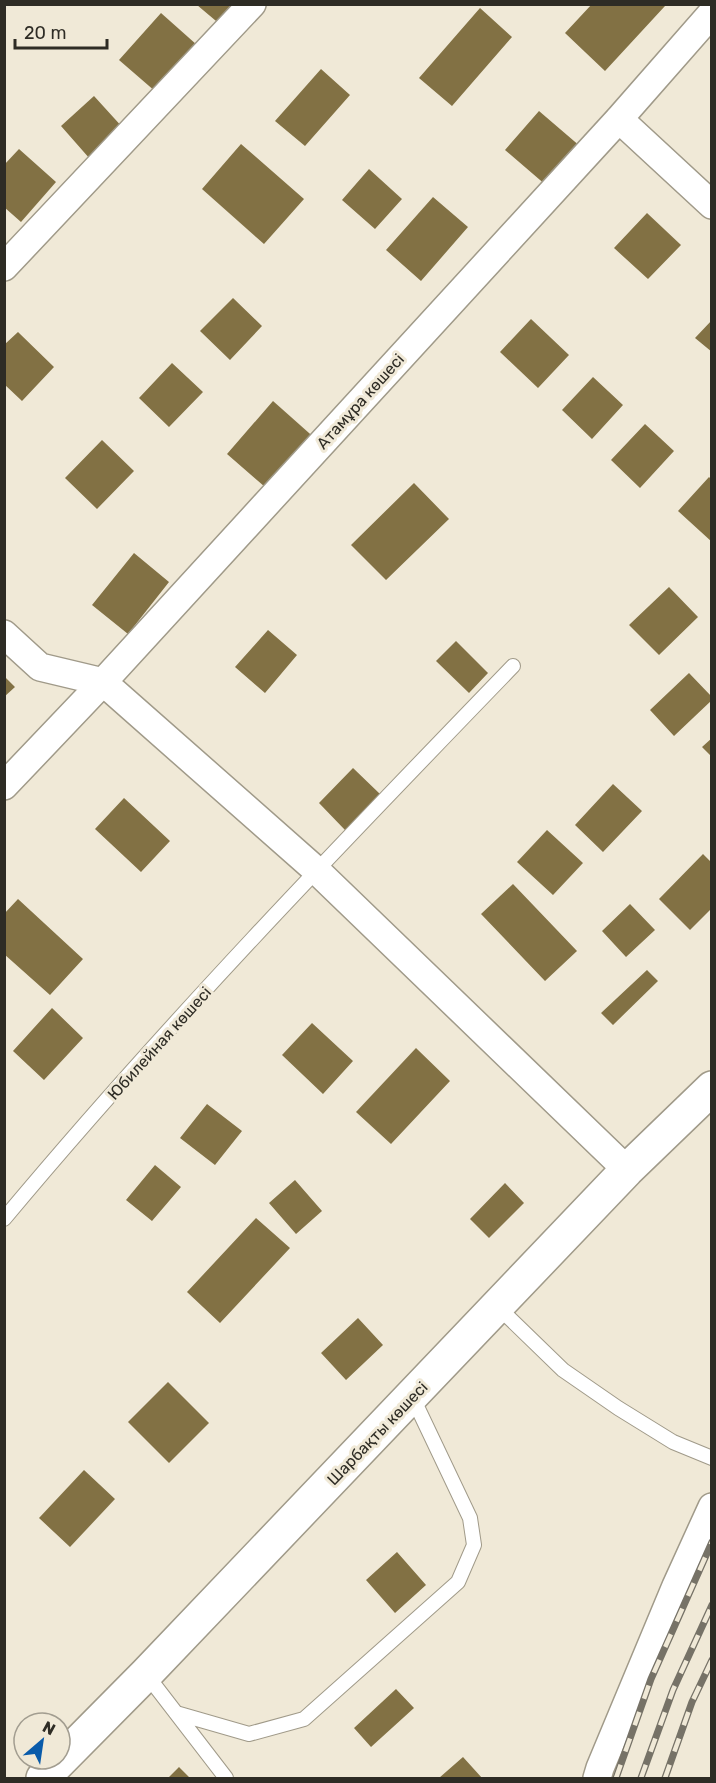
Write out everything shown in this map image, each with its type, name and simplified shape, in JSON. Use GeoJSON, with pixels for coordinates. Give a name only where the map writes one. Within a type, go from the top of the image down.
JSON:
{"type":"FeatureCollection","features":[{"type":"Feature","properties":{"kind":"street"},"geometry":{"type":"LineString","coordinates":[[4,267],[252,4]]}},
{"type":"Feature","properties":{"kind":"street","name":"Атамұра көшесі"},"geometry":{"type":"LineString","coordinates":[[4,786],[103,682],[619,118],[711,13]]}},
{"type":"Feature","properties":{"kind":"street"},"geometry":{"type":"LineString","coordinates":[[619,118],[711,205]]}},
{"type":"Feature","properties":{"kind":"street"},"geometry":{"type":"LineString","coordinates":[[4,634],[40,667],[103,682],[316,870],[627,1170]]}},
{"type":"Feature","properties":{"kind":"street","name":"Шарбақты көшесі"},"geometry":{"type":"LineString","coordinates":[[43,1779],[627,1170],[711,1088]]}},
{"type":"Feature","properties":{"kind":"street"},"geometry":{"type":"LineString","coordinates":[[597,1779],[671,1597],[711,1507]]}},
{"type":"Feature","properties":{"kind":"lane","name":"Юбилейная көшесі"},"geometry":{"type":"LineString","coordinates":[[4,1219],[158,1043],[316,870],[513,666]]}},
{"type":"Feature","properties":{"kind":"lane"},"geometry":{"type":"LineString","coordinates":[[497,1306],[563,1370],[673,1442],[711,1458]]}},
{"type":"Feature","properties":{"kind":"lane"},"geometry":{"type":"LineString","coordinates":[[176,1713],[249,1734],[304,1719],[458,1582],[474,1545],[470,1518],[412,1396]]}},
{"type":"Feature","properties":{"kind":"lane"},"geometry":{"type":"LineString","coordinates":[[146,1674],[226,1779]]}},
{"type":"Feature","properties":{"kind":"building"},"geometry":{"type":"Polygon","coordinates":[[[592,4],[663,4],[665,6],[605,71],[565,33],[592,4]]]}},
{"type":"Feature","properties":{"kind":"building"},"geometry":{"type":"Polygon","coordinates":[[[197,5],[241,5],[222,26],[197,5]]]}},
{"type":"Feature","properties":{"kind":"building"},"geometry":{"type":"Polygon","coordinates":[[[480,8],[512,37],[452,106],[419,78],[480,8]]]}},
{"type":"Feature","properties":{"kind":"building"},"geometry":{"type":"Polygon","coordinates":[[[161,13],[197,45],[156,92],[119,60],[161,13]]]}},
{"type":"Feature","properties":{"kind":"building"},"geometry":{"type":"Polygon","coordinates":[[[321,69],[350,95],[305,146],[275,121],[321,69]]]}},
{"type":"Feature","properties":{"kind":"building"},"geometry":{"type":"Polygon","coordinates":[[[94,96],[124,129],[90,159],[61,126],[94,96]]]}},
{"type":"Feature","properties":{"kind":"building"},"geometry":{"type":"Polygon","coordinates":[[[539,111],[581,147],[547,186],[505,150],[539,111]]]}},
{"type":"Feature","properties":{"kind":"building"},"geometry":{"type":"Polygon","coordinates":[[[241,144],[304,199],[264,244],[202,189],[241,144]]]}},
{"type":"Feature","properties":{"kind":"building"},"geometry":{"type":"Polygon","coordinates":[[[19,149],[56,182],[21,222],[4,207],[4,165],[19,149]]]}},
{"type":"Feature","properties":{"kind":"building"},"geometry":{"type":"Polygon","coordinates":[[[369,169],[402,199],[375,229],[342,200],[369,169]]]}},
{"type":"Feature","properties":{"kind":"building"},"geometry":{"type":"Polygon","coordinates":[[[433,197],[468,227],[421,281],[386,250],[433,197]]]}},
{"type":"Feature","properties":{"kind":"building"},"geometry":{"type":"Polygon","coordinates":[[[647,213],[681,245],[648,279],[614,248],[647,213]]]}},
{"type":"Feature","properties":{"kind":"building"},"geometry":{"type":"Polygon","coordinates":[[[233,298],[262,326],[230,360],[200,331],[233,298]]]}},
{"type":"Feature","properties":{"kind":"building"},"geometry":{"type":"Polygon","coordinates":[[[531,319],[569,355],[538,388],[500,352],[531,319]]]}},
{"type":"Feature","properties":{"kind":"building"},"geometry":{"type":"Polygon","coordinates":[[[712,320],[712,352],[695,338],[712,320]]]}},
{"type":"Feature","properties":{"kind":"building"},"geometry":{"type":"Polygon","coordinates":[[[18,332],[54,367],[22,401],[4,384],[4,345],[18,332]]]}},
{"type":"Feature","properties":{"kind":"building"},"geometry":{"type":"Polygon","coordinates":[[[172,363],[203,392],[169,427],[139,398],[172,363]]]}},
{"type":"Feature","properties":{"kind":"building"},"geometry":{"type":"Polygon","coordinates":[[[593,377],[623,405],[592,439],[562,410],[593,377]]]}},
{"type":"Feature","properties":{"kind":"building"},"geometry":{"type":"Polygon","coordinates":[[[273,401],[318,441],[272,493],[227,454],[273,401]]]}},
{"type":"Feature","properties":{"kind":"building"},"geometry":{"type":"Polygon","coordinates":[[[645,424],[674,451],[640,488],[611,460],[645,424]]]}},
{"type":"Feature","properties":{"kind":"building"},"geometry":{"type":"Polygon","coordinates":[[[102,440],[134,471],[97,509],[65,478],[102,440]]]}},
{"type":"Feature","properties":{"kind":"building"},"geometry":{"type":"Polygon","coordinates":[[[709,477],[712,480],[712,542],[678,511],[709,477]]]}},
{"type":"Feature","properties":{"kind":"building"},"geometry":{"type":"Polygon","coordinates":[[[414,483],[449,519],[386,580],[351,545],[414,483]]]}},
{"type":"Feature","properties":{"kind":"building"},"geometry":{"type":"Polygon","coordinates":[[[134,553],[169,582],[128,634],[92,605],[134,553]]]}},
{"type":"Feature","properties":{"kind":"building"},"geometry":{"type":"Polygon","coordinates":[[[669,587],[698,617],[659,655],[629,625],[669,587]]]}},
{"type":"Feature","properties":{"kind":"building"},"geometry":{"type":"Polygon","coordinates":[[[268,630],[297,655],[265,693],[235,667],[268,630]]]}},
{"type":"Feature","properties":{"kind":"building"},"geometry":{"type":"Polygon","coordinates":[[[456,641],[488,673],[469,693],[436,661],[456,641]]]}},
{"type":"Feature","properties":{"kind":"building"},"geometry":{"type":"Polygon","coordinates":[[[689,673],[712,697],[712,700],[674,736],[650,710],[689,673]]]}},
{"type":"Feature","properties":{"kind":"building"},"geometry":{"type":"Polygon","coordinates":[[[4,676],[15,687],[4,697],[4,676]]]}},
{"type":"Feature","properties":{"kind":"building"},"geometry":{"type":"Polygon","coordinates":[[[712,738],[712,757],[702,747],[712,738]]]}},
{"type":"Feature","properties":{"kind":"building"},"geometry":{"type":"Polygon","coordinates":[[[353,768],[380,794],[345,830],[319,803],[353,768]]]}},
{"type":"Feature","properties":{"kind":"building"},"geometry":{"type":"Polygon","coordinates":[[[613,784],[642,811],[603,852],[575,825],[613,784]]]}},
{"type":"Feature","properties":{"kind":"building"},"geometry":{"type":"Polygon","coordinates":[[[124,798],[170,841],[141,872],[95,829],[124,798]]]}},
{"type":"Feature","properties":{"kind":"building"},"geometry":{"type":"Polygon","coordinates":[[[547,830],[583,863],[553,895],[517,862],[547,830]]]}},
{"type":"Feature","properties":{"kind":"building"},"geometry":{"type":"Polygon","coordinates":[[[703,854],[712,863],[712,908],[690,930],[659,899],[703,854]]]}},
{"type":"Feature","properties":{"kind":"building"},"geometry":{"type":"Polygon","coordinates":[[[513,884],[577,951],[545,981],[481,914],[513,884]]]}},
{"type":"Feature","properties":{"kind":"building"},"geometry":{"type":"Polygon","coordinates":[[[18,899],[83,959],[50,995],[4,954],[4,914],[18,899]]]}},
{"type":"Feature","properties":{"kind":"building"},"geometry":{"type":"Polygon","coordinates":[[[630,904],[655,930],[626,957],[602,931],[630,904]]]}},
{"type":"Feature","properties":{"kind":"building"},"geometry":{"type":"Polygon","coordinates":[[[647,970],[658,981],[613,1025],[601,1013],[647,970]]]}},
{"type":"Feature","properties":{"kind":"building"},"geometry":{"type":"Polygon","coordinates":[[[52,1008],[83,1038],[44,1080],[13,1051],[52,1008]]]}},
{"type":"Feature","properties":{"kind":"building"},"geometry":{"type":"Polygon","coordinates":[[[312,1023],[353,1061],[323,1094],[282,1055],[312,1023]]]}},
{"type":"Feature","properties":{"kind":"building"},"geometry":{"type":"Polygon","coordinates":[[[416,1048],[450,1081],[391,1144],[356,1112],[416,1048]]]}},
{"type":"Feature","properties":{"kind":"building"},"geometry":{"type":"Polygon","coordinates":[[[207,1104],[242,1131],[215,1165],[180,1138],[207,1104]]]}},
{"type":"Feature","properties":{"kind":"building"},"geometry":{"type":"Polygon","coordinates":[[[155,1165],[181,1187],[152,1221],[126,1200],[155,1165]]]}},
{"type":"Feature","properties":{"kind":"building"},"geometry":{"type":"Polygon","coordinates":[[[295,1180],[322,1211],[296,1234],[269,1203],[295,1180]]]}},
{"type":"Feature","properties":{"kind":"building"},"geometry":{"type":"Polygon","coordinates":[[[505,1183],[524,1203],[489,1238],[470,1219],[505,1183]]]}},
{"type":"Feature","properties":{"kind":"building"},"geometry":{"type":"Polygon","coordinates":[[[256,1218],[290,1248],[220,1323],[187,1292],[256,1218]]]}},
{"type":"Feature","properties":{"kind":"building"},"geometry":{"type":"Polygon","coordinates":[[[358,1318],[383,1345],[346,1380],[321,1353],[358,1318]]]}},
{"type":"Feature","properties":{"kind":"building"},"geometry":{"type":"Polygon","coordinates":[[[168,1382],[209,1423],[169,1463],[128,1422],[168,1382]]]}},
{"type":"Feature","properties":{"kind":"building"},"geometry":{"type":"Polygon","coordinates":[[[84,1470],[115,1499],[70,1547],[39,1518],[84,1470]]]}},
{"type":"Feature","properties":{"kind":"building"},"geometry":{"type":"Polygon","coordinates":[[[397,1552],[426,1585],[395,1613],[366,1580],[397,1552]]]}},
{"type":"Feature","properties":{"kind":"building"},"geometry":{"type":"Polygon","coordinates":[[[396,1689],[414,1708],[371,1747],[354,1728],[396,1689]]]}},
{"type":"Feature","properties":{"kind":"building"},"geometry":{"type":"Polygon","coordinates":[[[463,1757],[482,1778],[439,1778],[463,1757]]]}},
{"type":"Feature","properties":{"kind":"building"},"geometry":{"type":"Polygon","coordinates":[[[179,1767],[190,1778],[168,1778],[179,1767]]]}},
{"type":"Feature","properties":{"kind":"railway"},"geometry":{"type":"LineString","coordinates":[[616,1778],[651,1679],[712,1542]]}},
{"type":"Feature","properties":{"kind":"railway"},"geometry":{"type":"LineString","coordinates":[[641,1778],[673,1690],[712,1605]]}},
{"type":"Feature","properties":{"kind":"railway"},"geometry":{"type":"LineString","coordinates":[[665,1778],[692,1702],[712,1660]]}}]}
